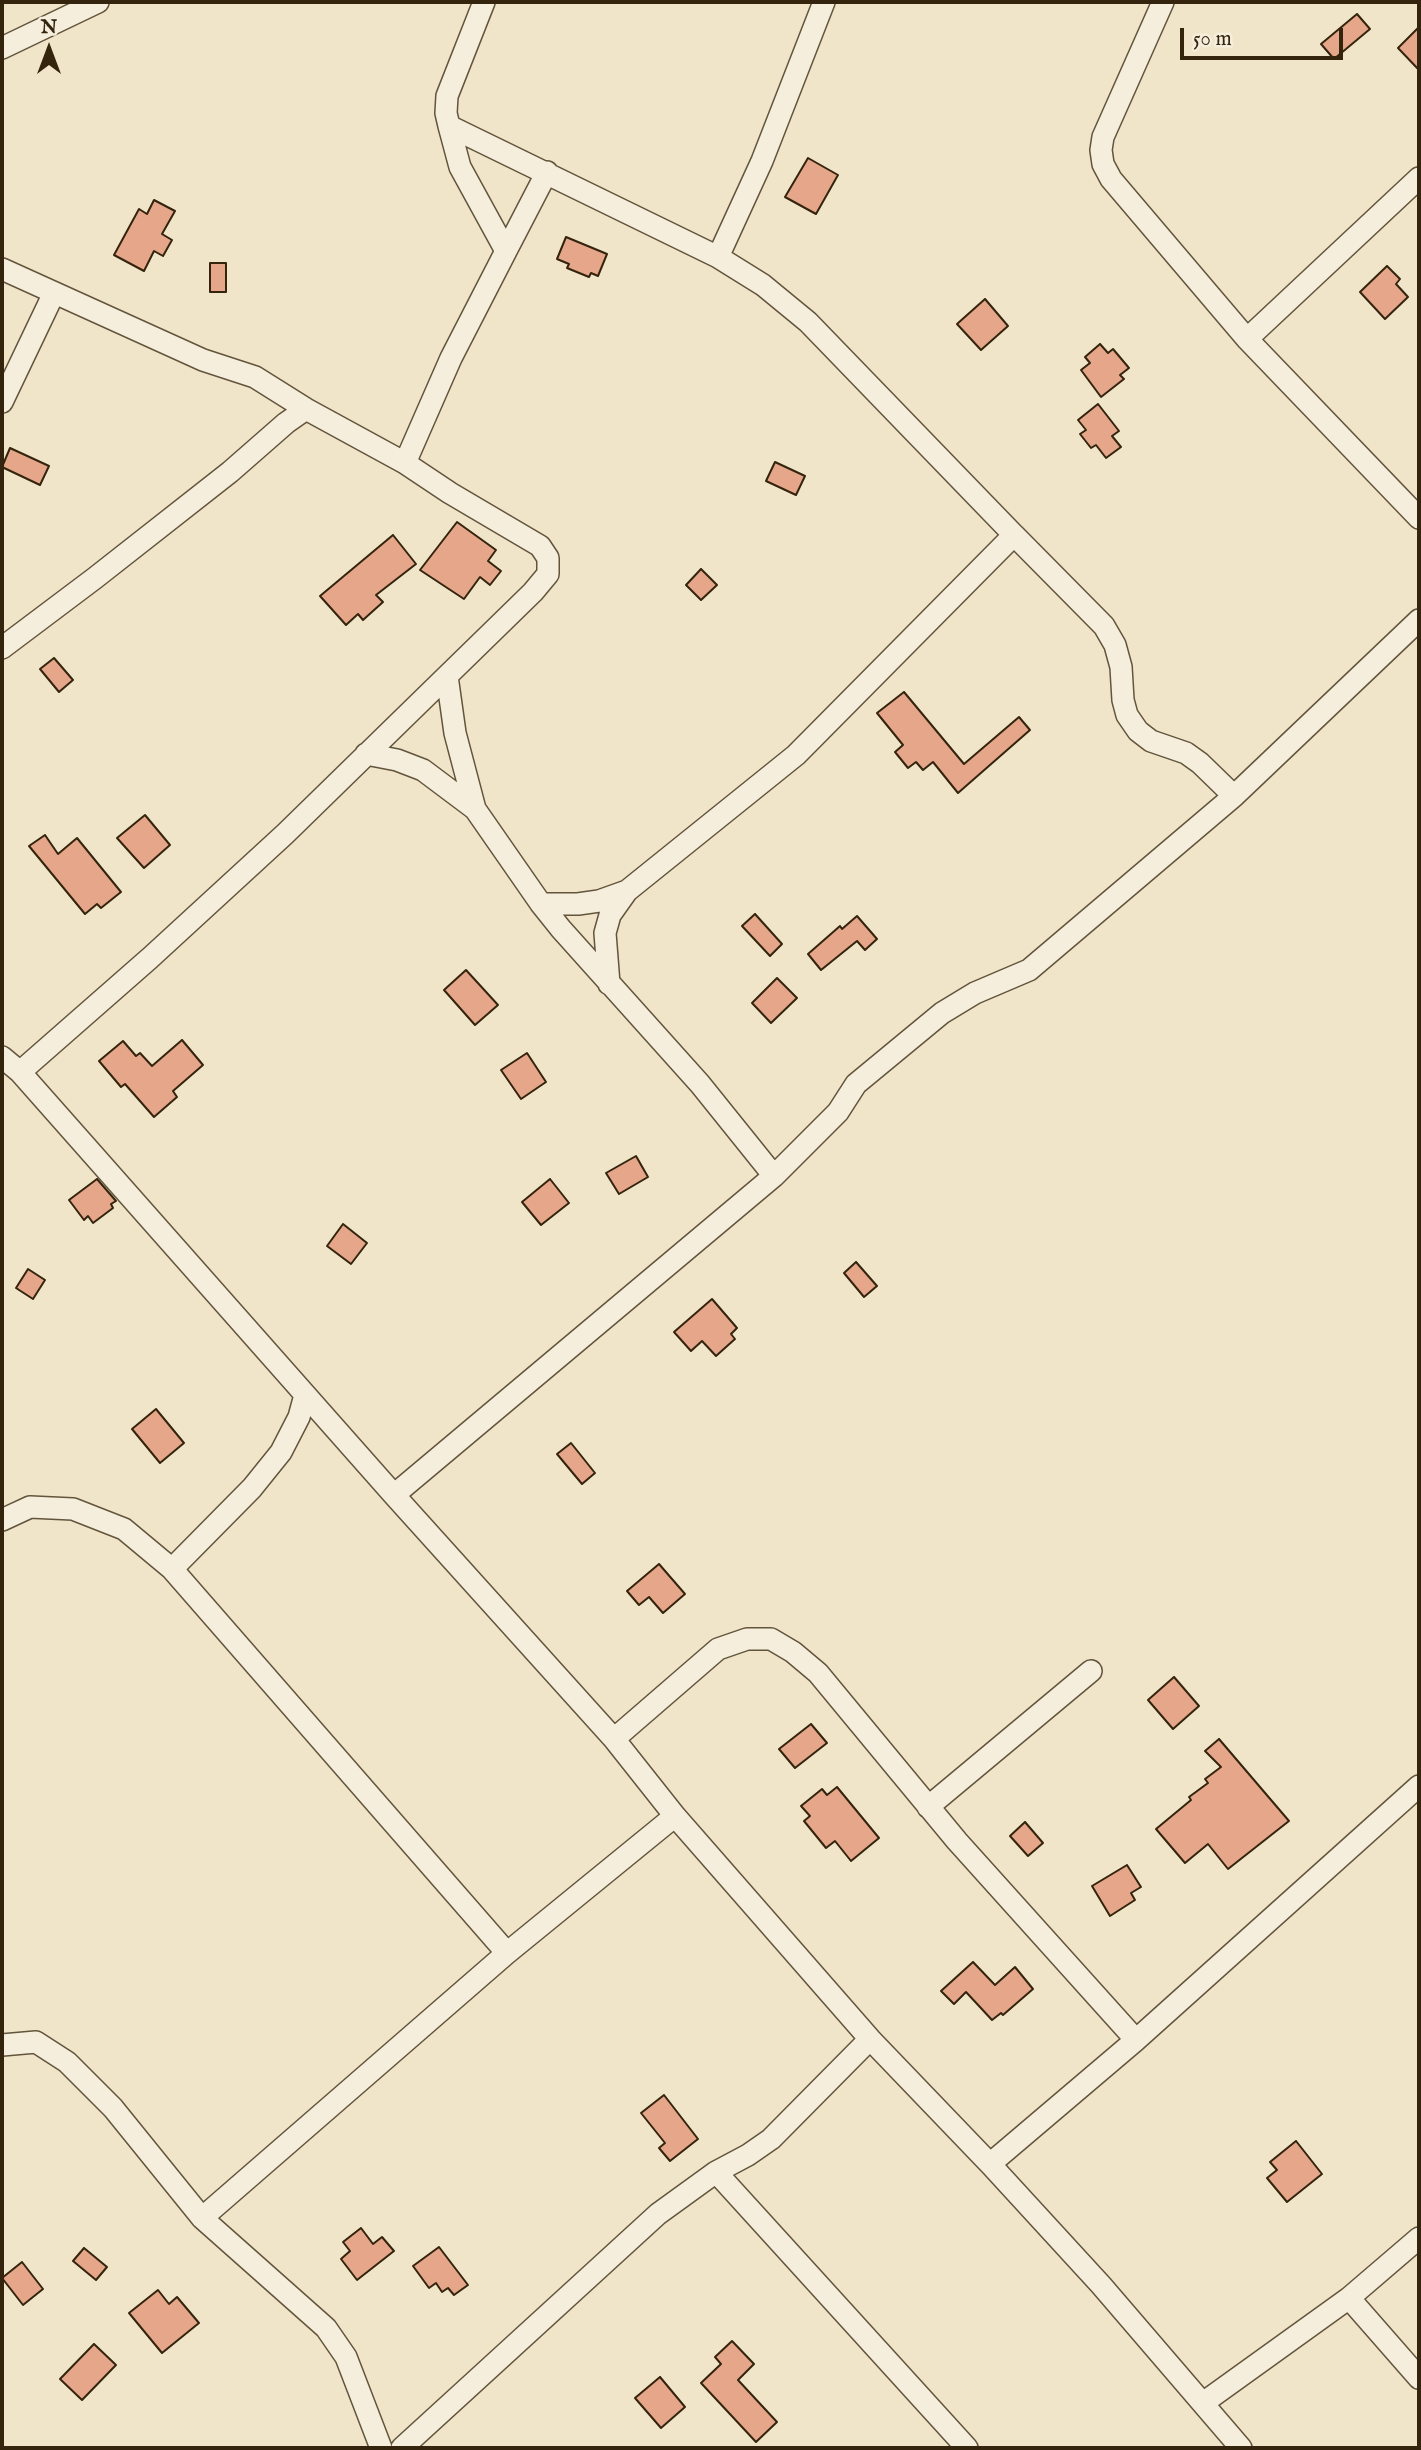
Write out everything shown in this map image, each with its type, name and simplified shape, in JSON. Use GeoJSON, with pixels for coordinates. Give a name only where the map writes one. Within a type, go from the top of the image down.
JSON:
{"type":"FeatureCollection","features":[{"type":"Feature","properties":{"kind":"street"},"geometry":{"type":"LineString","coordinates":[[2,48],[98,2]]}},
{"type":"Feature","properties":{"kind":"street"},"geometry":{"type":"LineString","coordinates":[[484,2],[447,96],[446,113],[460,167],[506,251]]}},
{"type":"Feature","properties":{"kind":"street"},"geometry":{"type":"LineString","coordinates":[[718,257],[762,161],[824,2]]}},
{"type":"Feature","properties":{"kind":"street"},"geometry":{"type":"LineString","coordinates":[[1163,2],[1102,137],[1103,164],[1111,179],[1247,339],[1419,518]]}},
{"type":"Feature","properties":{"kind":"street"},"geometry":{"type":"LineString","coordinates":[[449,126],[718,257],[762,285],[808,322],[1104,626],[1115,645],[1121,667],[1127,715],[1138,732],[1151,741],[1185,753],[1200,763],[1234,796]]}},
{"type":"Feature","properties":{"kind":"street"},"geometry":{"type":"LineString","coordinates":[[405,463],[451,359],[547,172]]}},
{"type":"Feature","properties":{"kind":"street"},"geometry":{"type":"LineString","coordinates":[[1247,339],[1419,178]]}},
{"type":"Feature","properties":{"kind":"street"},"geometry":{"type":"LineString","coordinates":[[2,270],[203,360],[255,377],[540,545],[548,558],[548,574],[533,592],[447,676],[275,843],[20,1072]]}},
{"type":"Feature","properties":{"kind":"street"},"geometry":{"type":"LineString","coordinates":[[2,402],[54,293]]}},
{"type":"Feature","properties":{"kind":"street"},"geometry":{"type":"LineString","coordinates":[[2,648],[178,513],[306,408]]}},
{"type":"Feature","properties":{"kind":"street"},"geometry":{"type":"LineString","coordinates":[[609,984],[606,933],[610,915],[627,891],[796,755],[1014,535]]}},
{"type":"Feature","properties":{"kind":"street"},"geometry":{"type":"LineString","coordinates":[[394,1495],[775,1176],[838,1112],[856,1084],[942,1013],[975,993],[1030,970],[1234,796],[1419,620]]}},
{"type":"Feature","properties":{"kind":"street"},"geometry":{"type":"LineString","coordinates":[[447,676],[455,733],[475,809]]}},
{"type":"Feature","properties":{"kind":"street"},"geometry":{"type":"LineString","coordinates":[[366,754],[397,760],[422,770],[475,809],[541,904],[700,1084],[775,1176]]}},
{"type":"Feature","properties":{"kind":"street"},"geometry":{"type":"LineString","coordinates":[[541,904],[599,901],[627,891]]}},
{"type":"Feature","properties":{"kind":"street"},"geometry":{"type":"LineString","coordinates":[[2,1057],[20,1072],[614,1739],[675,1816],[870,2039],[1101,2285],[1241,2448]]}},
{"type":"Feature","properties":{"kind":"street"},"geometry":{"type":"LineString","coordinates":[[172,1569],[251,1488],[281,1452],[299,1417],[305,1395]]}},
{"type":"Feature","properties":{"kind":"street"},"geometry":{"type":"LineString","coordinates":[[2,1520],[30,1507],[73,1508],[124,1529],[172,1569],[507,1953]]}},
{"type":"Feature","properties":{"kind":"street"},"geometry":{"type":"LineString","coordinates":[[614,1739],[718,1649],[747,1639],[771,1639],[818,1674],[928,1807],[1136,2040]]}},
{"type":"Feature","properties":{"kind":"street"},"geometry":{"type":"LineString","coordinates":[[928,1807],[1091,1671]]}},
{"type":"Feature","properties":{"kind":"street"},"geometry":{"type":"LineString","coordinates":[[990,2164],[1136,2040],[1419,1786]]}},
{"type":"Feature","properties":{"kind":"street"},"geometry":{"type":"LineString","coordinates":[[202,2218],[507,1953],[675,1816]]}},
{"type":"Feature","properties":{"kind":"street"},"geometry":{"type":"LineString","coordinates":[[402,2448],[658,2214],[716,2172],[748,2155],[771,2138],[870,2039]]}},
{"type":"Feature","properties":{"kind":"street"},"geometry":{"type":"LineString","coordinates":[[2,2045],[36,2042],[67,2062],[113,2108],[202,2218],[326,2328],[346,2357],[381,2448]]}},
{"type":"Feature","properties":{"kind":"street"},"geometry":{"type":"LineString","coordinates":[[716,2172],[967,2448]]}},
{"type":"Feature","properties":{"kind":"street"},"geometry":{"type":"LineString","coordinates":[[1203,2403],[1349,2298],[1419,2238]]}},
{"type":"Feature","properties":{"kind":"street"},"geometry":{"type":"LineString","coordinates":[[1349,2298],[1419,2378]]}},
{"type":"Feature","properties":{"kind":"building"},"geometry":{"type":"Polygon","coordinates":[[[1357,14],[1370,29],[1334,59],[1321,44],[1357,14]]]}},
{"type":"Feature","properties":{"kind":"building"},"geometry":{"type":"Polygon","coordinates":[[[1419,27],[1419,70],[1398,48],[1419,27]]]}},
{"type":"Feature","properties":{"kind":"building"},"geometry":{"type":"Polygon","coordinates":[[[808,158],[838,175],[816,214],[785,197],[808,158]]]}},
{"type":"Feature","properties":{"kind":"building"},"geometry":{"type":"Polygon","coordinates":[[[154,200],[175,211],[162,234],[172,240],[163,256],[154,251],[144,271],[114,255],[139,209],[147,214],[154,200]]]}},
{"type":"Feature","properties":{"kind":"building"},"geometry":{"type":"Polygon","coordinates":[[[566,237],[607,254],[598,276],[591,273],[589,277],[567,268],[569,264],[557,259],[566,237]]]}},
{"type":"Feature","properties":{"kind":"building"},"geometry":{"type":"Polygon","coordinates":[[[210,263],[226,263],[226,292],[210,292],[210,263]]]}},
{"type":"Feature","properties":{"kind":"building"},"geometry":{"type":"Polygon","coordinates":[[[1387,266],[1400,279],[1396,284],[1408,297],[1385,319],[1360,292],[1387,266]]]}},
{"type":"Feature","properties":{"kind":"building"},"geometry":{"type":"Polygon","coordinates":[[[985,299],[1008,326],[981,350],[957,324],[985,299]]]}},
{"type":"Feature","properties":{"kind":"building"},"geometry":{"type":"Polygon","coordinates":[[[1100,344],[1108,353],[1113,349],[1129,368],[1120,375],[1124,379],[1101,397],[1081,370],[1090,363],[1085,357],[1100,344]]]}},
{"type":"Feature","properties":{"kind":"building"},"geometry":{"type":"Polygon","coordinates":[[[1098,404],[1119,431],[1112,436],[1121,447],[1106,458],[1096,445],[1091,448],[1080,434],[1086,430],[1078,420],[1098,404]]]}},
{"type":"Feature","properties":{"kind":"building"},"geometry":{"type":"Polygon","coordinates":[[[10,448],[49,466],[40,485],[2,467],[10,448]]]}},
{"type":"Feature","properties":{"kind":"building"},"geometry":{"type":"Polygon","coordinates":[[[775,462],[805,476],[796,495],[766,481],[775,462]]]}},
{"type":"Feature","properties":{"kind":"building"},"geometry":{"type":"Polygon","coordinates":[[[457,522],[496,550],[488,561],[501,571],[490,585],[480,577],[464,599],[420,570],[457,522]]]}},
{"type":"Feature","properties":{"kind":"building"},"geometry":{"type":"Polygon","coordinates":[[[393,535],[416,564],[376,595],[383,602],[363,620],[358,614],[346,625],[320,596],[393,535]]]}},
{"type":"Feature","properties":{"kind":"building"},"geometry":{"type":"Polygon","coordinates":[[[701,569],[717,585],[701,600],[686,585],[701,569]]]}},
{"type":"Feature","properties":{"kind":"building"},"geometry":{"type":"Polygon","coordinates":[[[54,658],[73,680],[59,692],[40,669],[54,658]]]}},
{"type":"Feature","properties":{"kind":"building"},"geometry":{"type":"Polygon","coordinates":[[[904,692],[964,764],[1019,717],[1030,730],[958,793],[933,762],[923,770],[916,762],[908,768],[895,752],[903,745],[877,713],[904,692]]]}},
{"type":"Feature","properties":{"kind":"building"},"geometry":{"type":"Polygon","coordinates":[[[145,815],[170,845],[144,868],[117,838],[145,815]]]}},
{"type":"Feature","properties":{"kind":"building"},"geometry":{"type":"Polygon","coordinates":[[[45,835],[58,854],[77,838],[121,892],[101,908],[97,904],[85,914],[29,846],[45,835]]]}},
{"type":"Feature","properties":{"kind":"building"},"geometry":{"type":"Polygon","coordinates":[[[755,914],[782,944],[770,956],[742,926],[755,914]]]}},
{"type":"Feature","properties":{"kind":"building"},"geometry":{"type":"Polygon","coordinates":[[[857,916],[877,939],[865,950],[857,941],[821,970],[808,954],[840,926],[842,929],[857,916]]]}},
{"type":"Feature","properties":{"kind":"building"},"geometry":{"type":"Polygon","coordinates":[[[466,970],[498,1005],[475,1025],[444,990],[466,970]]]}},
{"type":"Feature","properties":{"kind":"building"},"geometry":{"type":"Polygon","coordinates":[[[777,978],[797,998],[771,1023],[752,1003],[777,978]]]}},
{"type":"Feature","properties":{"kind":"building"},"geometry":{"type":"Polygon","coordinates":[[[182,1040],[203,1065],[173,1091],[177,1097],[154,1117],[125,1084],[121,1087],[99,1061],[123,1041],[136,1056],[140,1053],[152,1066],[182,1040]]]}},
{"type":"Feature","properties":{"kind":"building"},"geometry":{"type":"Polygon","coordinates":[[[527,1053],[546,1082],[521,1099],[501,1070],[527,1053]]]}},
{"type":"Feature","properties":{"kind":"building"},"geometry":{"type":"Polygon","coordinates":[[[636,1156],[648,1177],[619,1194],[606,1173],[636,1156]]]}},
{"type":"Feature","properties":{"kind":"building"},"geometry":{"type":"Polygon","coordinates":[[[97,1179],[116,1201],[111,1204],[113,1208],[93,1223],[88,1216],[84,1220],[69,1200],[97,1179]]]}},
{"type":"Feature","properties":{"kind":"building"},"geometry":{"type":"Polygon","coordinates":[[[550,1179],[569,1203],[541,1225],[522,1202],[550,1179]]]}},
{"type":"Feature","properties":{"kind":"building"},"geometry":{"type":"Polygon","coordinates":[[[343,1224],[367,1243],[351,1264],[327,1246],[343,1224]]]}},
{"type":"Feature","properties":{"kind":"building"},"geometry":{"type":"Polygon","coordinates":[[[856,1262],[877,1286],[864,1297],[844,1273],[856,1262]]]}},
{"type":"Feature","properties":{"kind":"building"},"geometry":{"type":"Polygon","coordinates":[[[28,1269],[45,1280],[33,1299],[16,1288],[28,1269]]]}},
{"type":"Feature","properties":{"kind":"building"},"geometry":{"type":"Polygon","coordinates":[[[712,1299],[737,1328],[731,1334],[735,1339],[716,1356],[702,1341],[691,1351],[674,1332],[712,1299]]]}},
{"type":"Feature","properties":{"kind":"building"},"geometry":{"type":"Polygon","coordinates":[[[156,1409],[184,1443],[160,1463],[132,1429],[156,1409]]]}},
{"type":"Feature","properties":{"kind":"building"},"geometry":{"type":"Polygon","coordinates":[[[571,1443],[595,1473],[582,1484],[557,1454],[571,1443]]]}},
{"type":"Feature","properties":{"kind":"building"},"geometry":{"type":"Polygon","coordinates":[[[659,1564],[685,1594],[663,1613],[649,1597],[639,1605],[627,1591],[659,1564]]]}},
{"type":"Feature","properties":{"kind":"building"},"geometry":{"type":"Polygon","coordinates":[[[1174,1677],[1199,1706],[1173,1729],[1148,1700],[1174,1677]]]}},
{"type":"Feature","properties":{"kind":"building"},"geometry":{"type":"Polygon","coordinates":[[[811,1724],[827,1743],[795,1768],[779,1749],[811,1724]]]}},
{"type":"Feature","properties":{"kind":"building"},"geometry":{"type":"Polygon","coordinates":[[[1219,1739],[1289,1821],[1228,1869],[1208,1844],[1185,1863],[1156,1829],[1191,1800],[1189,1797],[1208,1783],[1205,1779],[1221,1767],[1205,1751],[1219,1739]]]}},
{"type":"Feature","properties":{"kind":"building"},"geometry":{"type":"Polygon","coordinates":[[[837,1787],[879,1838],[851,1861],[835,1841],[826,1848],[804,1821],[810,1816],[801,1806],[822,1789],[827,1795],[837,1787]]]}},
{"type":"Feature","properties":{"kind":"building"},"geometry":{"type":"Polygon","coordinates":[[[1025,1822],[1043,1843],[1028,1856],[1010,1836],[1025,1822]]]}},
{"type":"Feature","properties":{"kind":"building"},"geometry":{"type":"Polygon","coordinates":[[[1127,1865],[1141,1887],[1131,1893],[1135,1900],[1110,1916],[1092,1886],[1127,1865]]]}},
{"type":"Feature","properties":{"kind":"building"},"geometry":{"type":"Polygon","coordinates":[[[973,1962],[995,1985],[1015,1967],[1033,1989],[1003,2015],[1001,2013],[992,2020],[966,1992],[954,2004],[941,1991],[973,1962]]]}},
{"type":"Feature","properties":{"kind":"building"},"geometry":{"type":"Polygon","coordinates":[[[664,2095],[698,2139],[670,2161],[659,2148],[665,2143],[641,2113],[664,2095]]]}},
{"type":"Feature","properties":{"kind":"building"},"geometry":{"type":"Polygon","coordinates":[[[1296,2141],[1322,2174],[1287,2202],[1267,2178],[1277,2170],[1270,2162],[1296,2141]]]}},
{"type":"Feature","properties":{"kind":"building"},"geometry":{"type":"Polygon","coordinates":[[[361,2228],[373,2244],[382,2237],[394,2251],[357,2280],[341,2259],[350,2251],[343,2242],[361,2228]]]}},
{"type":"Feature","properties":{"kind":"building"},"geometry":{"type":"Polygon","coordinates":[[[439,2247],[468,2285],[454,2295],[448,2288],[442,2292],[436,2283],[429,2288],[413,2266],[439,2247]]]}},
{"type":"Feature","properties":{"kind":"building"},"geometry":{"type":"Polygon","coordinates":[[[84,2248],[107,2267],[96,2280],[73,2261],[84,2248]]]}},
{"type":"Feature","properties":{"kind":"building"},"geometry":{"type":"Polygon","coordinates":[[[22,2262],[43,2289],[23,2305],[2,2278],[22,2262]]]}},
{"type":"Feature","properties":{"kind":"building"},"geometry":{"type":"Polygon","coordinates":[[[158,2290],[169,2304],[177,2297],[199,2323],[162,2353],[129,2313],[158,2290]]]}},
{"type":"Feature","properties":{"kind":"building"},"geometry":{"type":"Polygon","coordinates":[[[732,2341],[754,2364],[738,2380],[777,2422],[756,2442],[701,2383],[721,2364],[715,2357],[732,2341]]]}},
{"type":"Feature","properties":{"kind":"building"},"geometry":{"type":"Polygon","coordinates":[[[94,2344],[116,2365],[82,2400],[60,2379],[94,2344]]]}},
{"type":"Feature","properties":{"kind":"building"},"geometry":{"type":"Polygon","coordinates":[[[660,2377],[685,2407],[661,2428],[635,2398],[660,2377]]]}}]}
